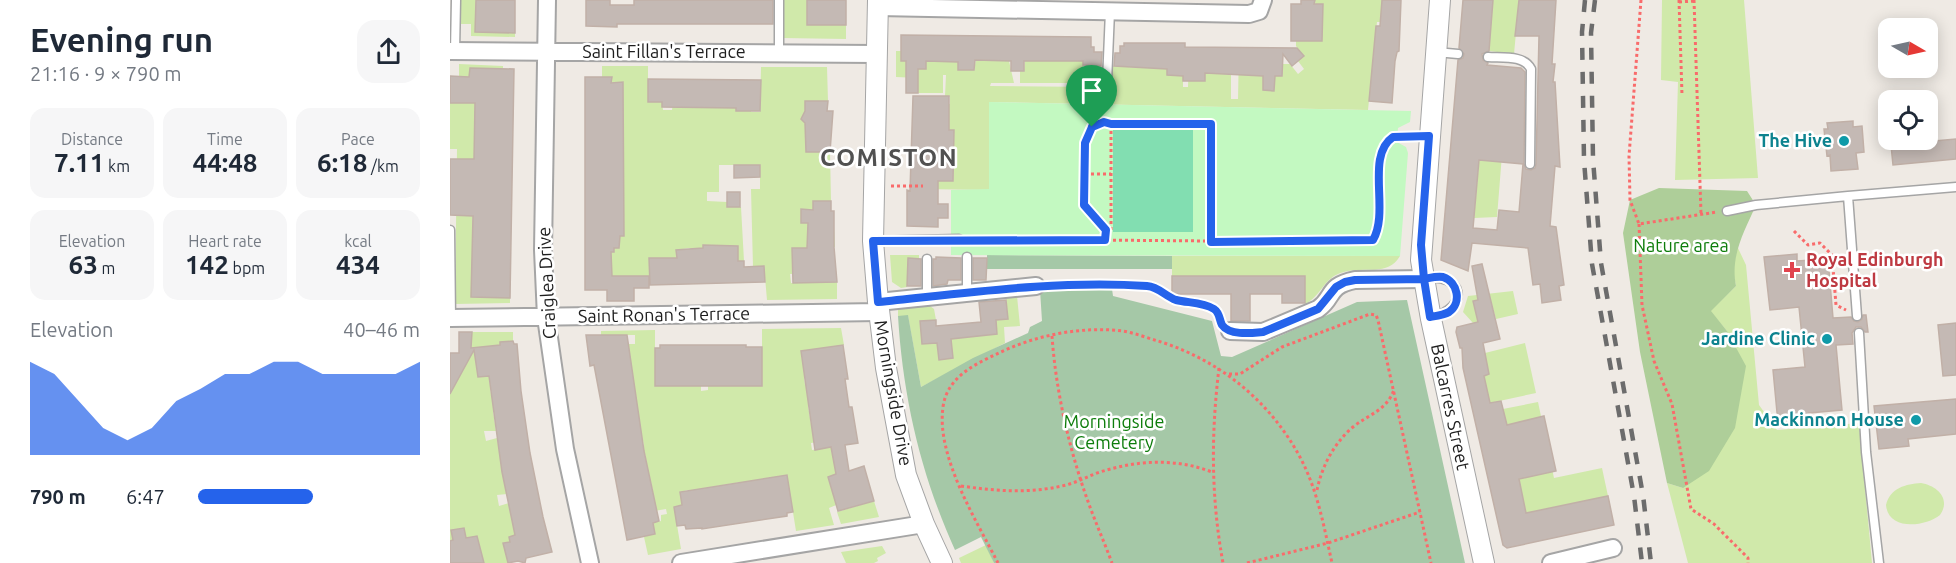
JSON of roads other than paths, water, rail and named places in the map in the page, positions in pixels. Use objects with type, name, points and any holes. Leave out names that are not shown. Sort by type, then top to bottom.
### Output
[{"type":"street","name":"Craiglea Drive","points":[[546,0],[543,250],[546,317],[565,449],[590,563]]},
{"type":"street","points":[[878,4],[1087,5],[1110,10],[1249,14],[1259,11],[1263,0]]},
{"type":"street","name":"Balcarres Street","points":[[1440,0],[1421,245],[1430,317],[1484,563]]},
{"type":"street","name":"Morningside Drive","points":[[878,4],[873,241],[878,307],[906,475],[924,524],[942,563]]},
{"type":"street","name":"Saint Fillan's Terrace","points":[[453,51],[877,54]]},
{"type":"street","points":[[1230,331],[1263,332],[1318,309],[1336,287],[1345,282],[1424,279]]},
{"type":"street","name":"Saint Ronan's Terrace","points":[[450,318],[878,307],[927,297],[1036,286]]},
{"type":"street","points":[[681,563],[924,524]]},
{"type":"street","points":[[1551,563],[1613,548]]},
{"type":"lane","points":[[453,51],[456,0]]},
{"type":"lane","points":[[778,53],[779,0]]},
{"type":"lane","points":[[1107,82],[1110,10]]},
{"type":"lane","points":[[1436,52],[1458,54]]},
{"type":"lane","points":[[1488,57],[1522,59],[1531,69],[1530,165]]},
{"type":"lane","points":[[1727,211],[1756,205],[1956,187]]},
{"type":"lane","points":[[1848,196],[1854,315]]},
{"type":"lane","points":[[450,230],[450,318]]},
{"type":"lane","points":[[873,241],[959,239]]},
{"type":"lane","points":[[967,257],[967,293]]},
{"type":"lane","points":[[927,259],[927,297]]},
{"type":"lane","points":[[1424,279],[1445,278],[1453,285],[1456,292],[1452,309],[1445,314],[1430,317]]},
{"type":"lane","points":[[1858,333],[1866,452],[1879,563]]},
{"type":"railway","points":[[1585,0],[1582,32],[1584,160],[1592,264],[1634,496],[1642,563]]},
{"type":"railway","points":[[1595,0],[1591,33],[1593,159],[1601,263],[1643,495],[1651,563]]},
{"type":"place","name":"The Hive","points":[[1844,141]]},
{"type":"place","name":"Royal Edinburgh Hospital","points":[[1792,270]]},
{"type":"place","name":"Jardine Clinic","points":[[1827,339]]},
{"type":"place","name":"Mackinnon House","points":[[1916,420]]},
{"type":"district","name":"COMISTON","points":[[889,158]]},
{"type":"park label","name":"Nature area","points":[[1681,246]]},
{"type":"park label","name":"Morningside Cemetery","points":[[1114,432]]}]
